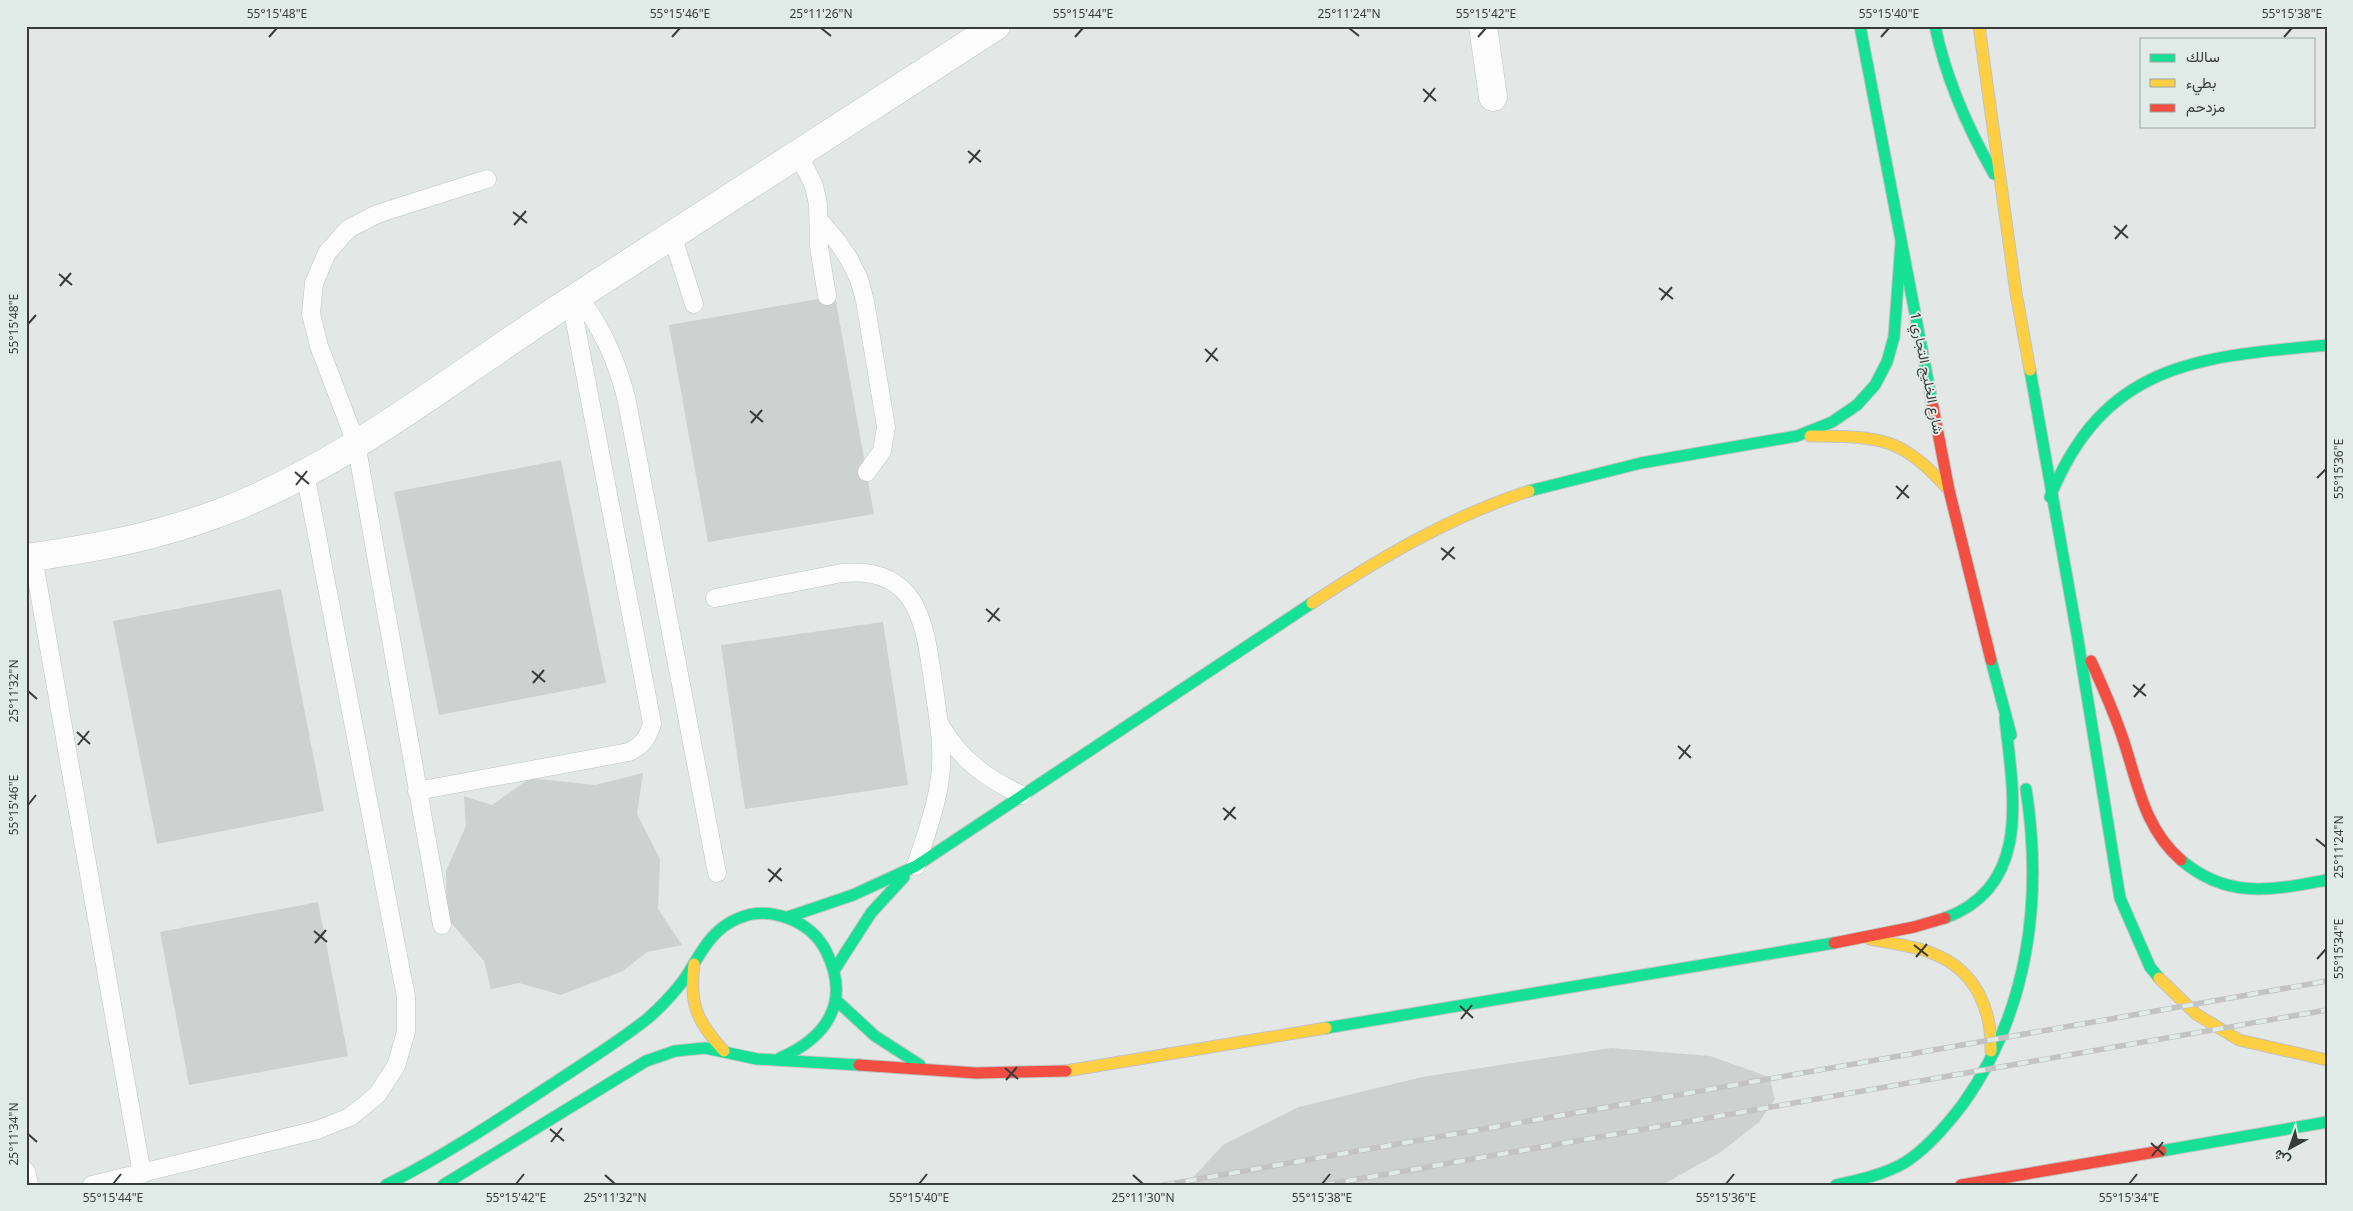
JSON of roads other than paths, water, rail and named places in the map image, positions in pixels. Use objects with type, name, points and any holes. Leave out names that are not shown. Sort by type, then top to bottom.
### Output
[{"type":"main road","name":"شارع الخليج التجاري 1","points":[[1860,26],[1949,490],[2005,718]]},
{"type":"main road","points":[[1935,26],[1950,83],[1963,118],[2000,184]]},
{"type":"main road","points":[[1979,26],[2016,293],[2120,898],[2150,967],[2168,989],[2196,1014],[2239,1040],[2271,1049],[2327,1060]]},
{"type":"main road","points":[[788,917],[853,895],[916,866],[1352,577],[1397,550],[1443,526],[1491,505],[1590,474],[1797,436],[1823,427],[1843,417],[1872,390],[1891,355],[1896,336],[1901,243]]},
{"type":"main road","points":[[2050,497],[2064,463],[2083,432],[2108,406],[2137,384],[2170,368],[2274,350],[2327,345]]},
{"type":"main road","points":[[1797,436],[1870,437],[1893,443],[1914,454],[1949,490]]},
{"type":"main road","points":[[2076,634],[2107,695],[2154,831],[2174,855],[2198,874],[2219,883],[2257,891],[2327,880]]},
{"type":"main road","points":[[443,1185],[646,1061],[664,1053],[684,1049],[704,1048],[759,1060],[778,1059],[984,1073],[1072,1071],[1862,938],[1943,919],[1965,909],[1985,894],[2000,874],[2010,850],[2012,826],[2005,718]]},
{"type":"main road","points":[[1836,1185],[1886,1171],[1912,1158],[1934,1140],[1952,1118],[1990,1060],[2004,1028],[2015,995],[2030,930],[2034,892],[2032,830],[2027,792],[2018,754],[2005,718]]},
{"type":"main road","points":[[835,968],[871,913],[916,866]]},
{"type":"main road","points":[[386,1185],[451,1150],[501,1119],[630,1032],[665,1002],[694,964],[704,943],[720,927],[741,916],[765,913],[788,917],[809,929],[825,947],[835,968],[836,1000],[829,1021],[816,1039],[798,1052],[778,1059]]},
{"type":"main road","points":[[1862,938],[1935,953],[1954,964],[1969,978],[1982,996],[1989,1017],[1992,1038],[1990,1060]]},
{"type":"main road","points":[[694,964],[690,988],[694,1012],[706,1032],[724,1051]]},
{"type":"main road","points":[[836,1000],[856,1022],[878,1041],[928,1069]]},
{"type":"main road","points":[[1961,1185],[2327,1122]]},
{"type":"street","points":[[30,558],[97,548],[182,526],[232,507],[305,473],[356,443],[574,298],[996,26]]},
{"type":"street","points":[[1483,26],[1493,97]]},
{"type":"lane","points":[[798,153],[814,186],[820,221],[819,247],[821,272],[827,296]]},
{"type":"lane","points":[[442,924],[356,443],[318,346],[311,314],[314,282],[327,253],[348,229],[377,214],[487,179]]},
{"type":"lane","points":[[820,221],[849,259],[859,279],[865,301],[886,427],[882,451],[867,472]]},
{"type":"lane","points":[[672,235],[694,304]]},
{"type":"lane","points":[[417,791],[630,752],[641,746],[649,736],[652,723],[574,298]]},
{"type":"lane","points":[[574,298],[595,318],[609,344],[626,397],[718,873]]},
{"type":"lane","points":[[92,1185],[318,1130],[350,1117],[377,1095],[396,1066],[406,1032],[406,997],[305,473]]},
{"type":"lane","points":[[30,558],[142,1174]]},
{"type":"lane","points":[[715,598],[842,573],[862,571],[882,576],[900,587],[914,602],[923,621],[939,722],[940,777],[936,804],[916,866]]},
{"type":"lane","points":[[939,722],[959,753],[972,765],[1002,786],[1022,796]]},
{"type":"lane","points":[[26,1171],[29,1185]]},
{"type":"railway","points":[[1164,1185],[2327,981]]},
{"type":"railway","points":[[1324,1185],[2327,1010]]}]
